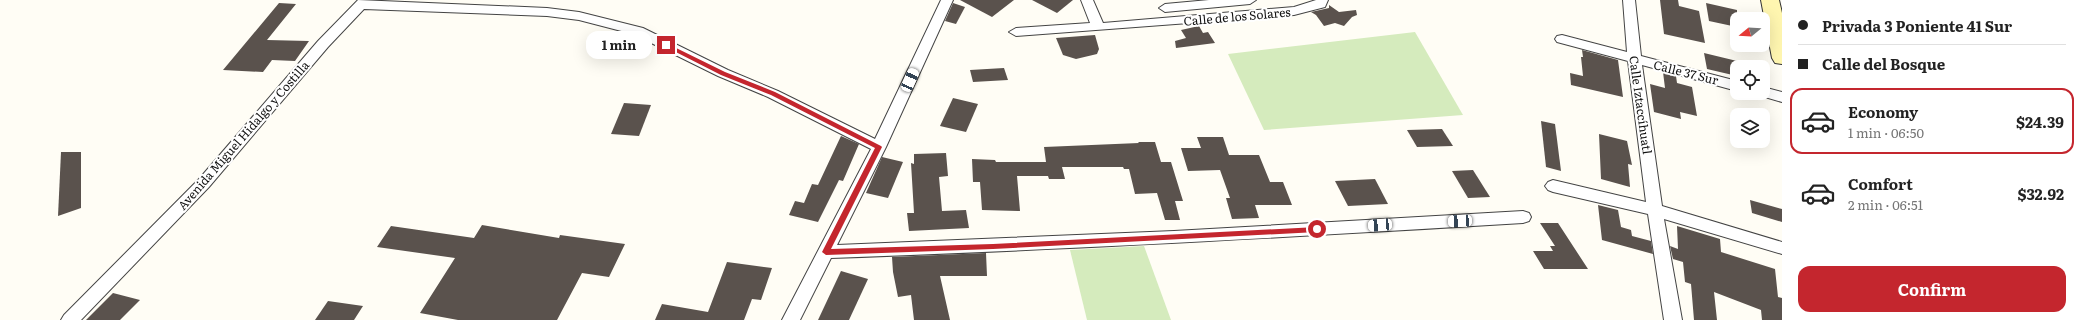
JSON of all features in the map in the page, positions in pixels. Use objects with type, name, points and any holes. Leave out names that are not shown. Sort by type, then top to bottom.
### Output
[{"type":"main road","points":[[1770,0],[1782,58]]},
{"type":"street","points":[[791,320],[879,147],[947,0]]},
{"type":"street","points":[[1087,0],[1098,28]]},
{"type":"street","name":"Calle de los Solares","points":[[1172,21],[1163,4],[1250,0]]},
{"type":"street","name":"Calle de los Solares","points":[[1016,32],[1098,28],[1294,11],[1321,4],[1322,0]]},
{"type":"street","name":"Calle Iztaccíhuatl","points":[[1629,0],[1634,59],[1672,320]]},
{"type":"street","points":[[362,3],[547,12],[579,16],[638,31],[723,73],[773,94],[879,147]]},
{"type":"street","name":"Avenida Miguel Hidalgo y Costilla","points":[[70,320],[204,183],[323,44],[362,3]]},
{"type":"street","name":"Calle 37 Sur","points":[[1562,39],[1730,84]]},
{"type":"street","points":[[1770,94],[1782,97]]},
{"type":"street","points":[[1553,186],[1655,210],[1782,248]]},
{"type":"street","points":[[826,252],[1222,235],[1523,217]]},
{"type":"green space","points":[[1415,32],[1463,115],[1264,130],[1228,54]]},
{"type":"green space","points":[[1144,246],[1171,320],[1087,320],[1070,250]]},
{"type":"building","points":[[960,0],[1014,0],[992,17]]},
{"type":"building","points":[[1032,0],[1073,0],[1057,13]]},
{"type":"building","points":[[1660,0],[1678,0],[1679,6],[1699,11],[1705,43],[1664,34]]},
{"type":"building","points":[[279,3],[296,4],[267,40],[309,41],[295,61],[272,60],[263,72],[223,70]]},
{"type":"building","points":[[953,3],[965,7],[956,24],[945,21]]},
{"type":"building","points":[[1706,3],[1737,10],[1737,12],[1730,12],[1730,26],[1709,21]]},
{"type":"building","points":[[1329,5],[1339,12],[1356,10],[1357,15],[1352,17],[1344,26],[1335,23],[1324,26],[1316,15],[1311,12],[1329,8]]},
{"type":"building","points":[[1199,26],[1203,33],[1208,32],[1215,43],[1176,48],[1175,41],[1186,38],[1181,30]]},
{"type":"building","points":[[1095,35],[1099,49],[1097,54],[1076,59],[1063,55],[1056,38]]},
{"type":"building","points":[[1582,50],[1618,60],[1623,97],[1571,85],[1570,73],[1583,76],[1581,57],[1583,57]]},
{"type":"building","points":[[1704,53],[1733,60],[1730,60],[1730,74],[1707,69]]},
{"type":"building","points":[[1004,68],[1008,80],[973,82],[970,70]]},
{"type":"building","points":[[1663,72],[1676,76],[1677,83],[1692,87],[1697,116],[1680,112],[1681,119],[1654,112],[1650,84],[1665,88]]},
{"type":"building","points":[[953,98],[978,104],[966,132],[940,126]]},
{"type":"building","points":[[624,103],[651,105],[639,136],[611,134]]},
{"type":"building","points":[[1541,121],[1555,124],[1561,171],[1546,167]]},
{"type":"building","points":[[1442,129],[1453,146],[1417,147],[1407,130]]},
{"type":"building","points":[[1599,134],[1627,141],[1632,165],[1628,164],[1630,187],[1601,179]]},
{"type":"building","points":[[841,136],[859,144],[843,181],[839,180],[818,222],[789,215],[795,201],[804,203],[812,184],[818,185]]},
{"type":"building","points":[[1197,137],[1223,137],[1229,155],[1259,155],[1270,182],[1283,182],[1292,205],[1255,205],[1259,218],[1232,219],[1226,198],[1230,198],[1220,170],[1188,171],[1181,148],[1201,148]]},
{"type":"building","points":[[1138,142],[1155,142],[1161,162],[1171,162],[1183,201],[1175,201],[1180,220],[1165,220],[1157,193],[1135,194],[1129,169],[1124,169],[1123,167],[1062,167],[1065,179],[1049,179],[1048,176],[1017,176],[1020,211],[982,210],[980,182],[973,182],[972,159],[995,160],[996,162],[1046,162],[1044,147],[1139,143]]},
{"type":"building","points":[[61,152],[81,152],[81,208],[58,216]]},
{"type":"building","points":[[946,153],[948,176],[939,177],[942,211],[966,210],[969,228],[909,231],[907,213],[914,213],[911,163],[914,164],[914,154]]},
{"type":"building","points":[[882,157],[903,162],[888,198],[866,193]]},
{"type":"building","points":[[1473,170],[1490,197],[1468,198],[1452,171]]},
{"type":"building","points":[[1375,179],[1388,204],[1348,206],[1335,181]]},
{"type":"building","points":[[1750,200],[1782,209],[1782,222],[1752,213]]},
{"type":"building","points":[[1598,205],[1618,210],[1621,227],[1631,230],[1632,236],[1651,241],[1653,254],[1602,240]]},
{"type":"building","points":[[1540,223],[1558,223],[1588,269],[1544,269],[1533,251],[1553,251],[1550,246],[1555,246]]},
{"type":"building","points":[[482,225],[559,238],[560,235],[625,244],[609,277],[582,273],[557,320],[458,320],[420,313],[455,258],[377,247],[391,226],[474,238]]},
{"type":"building","points":[[1677,226],[1720,239],[1721,252],[1775,269],[1778,297],[1782,298],[1782,320],[1762,320],[1761,310],[1714,292],[1717,320],[1694,320],[1691,284],[1685,282],[1683,262],[1673,259],[1670,246],[1678,249]]},
{"type":"building","points":[[986,253],[987,276],[940,276],[950,320],[914,320],[911,295],[898,297],[893,272],[892,257]]},
{"type":"building","points":[[727,262],[772,268],[761,300],[752,299],[744,320],[655,320],[662,304],[708,312]]},
{"type":"building","points":[[841,271],[868,279],[849,320],[818,320]]},
{"type":"building","points":[[113,293],[140,300],[120,320],[86,320]]},
{"type":"building","points":[[328,301],[363,306],[354,320],[315,320]]},
{"type":"route","points":[[666,45],[723,73],[773,94],[879,147],[826,252],[993,246],[1317,229]]}]
